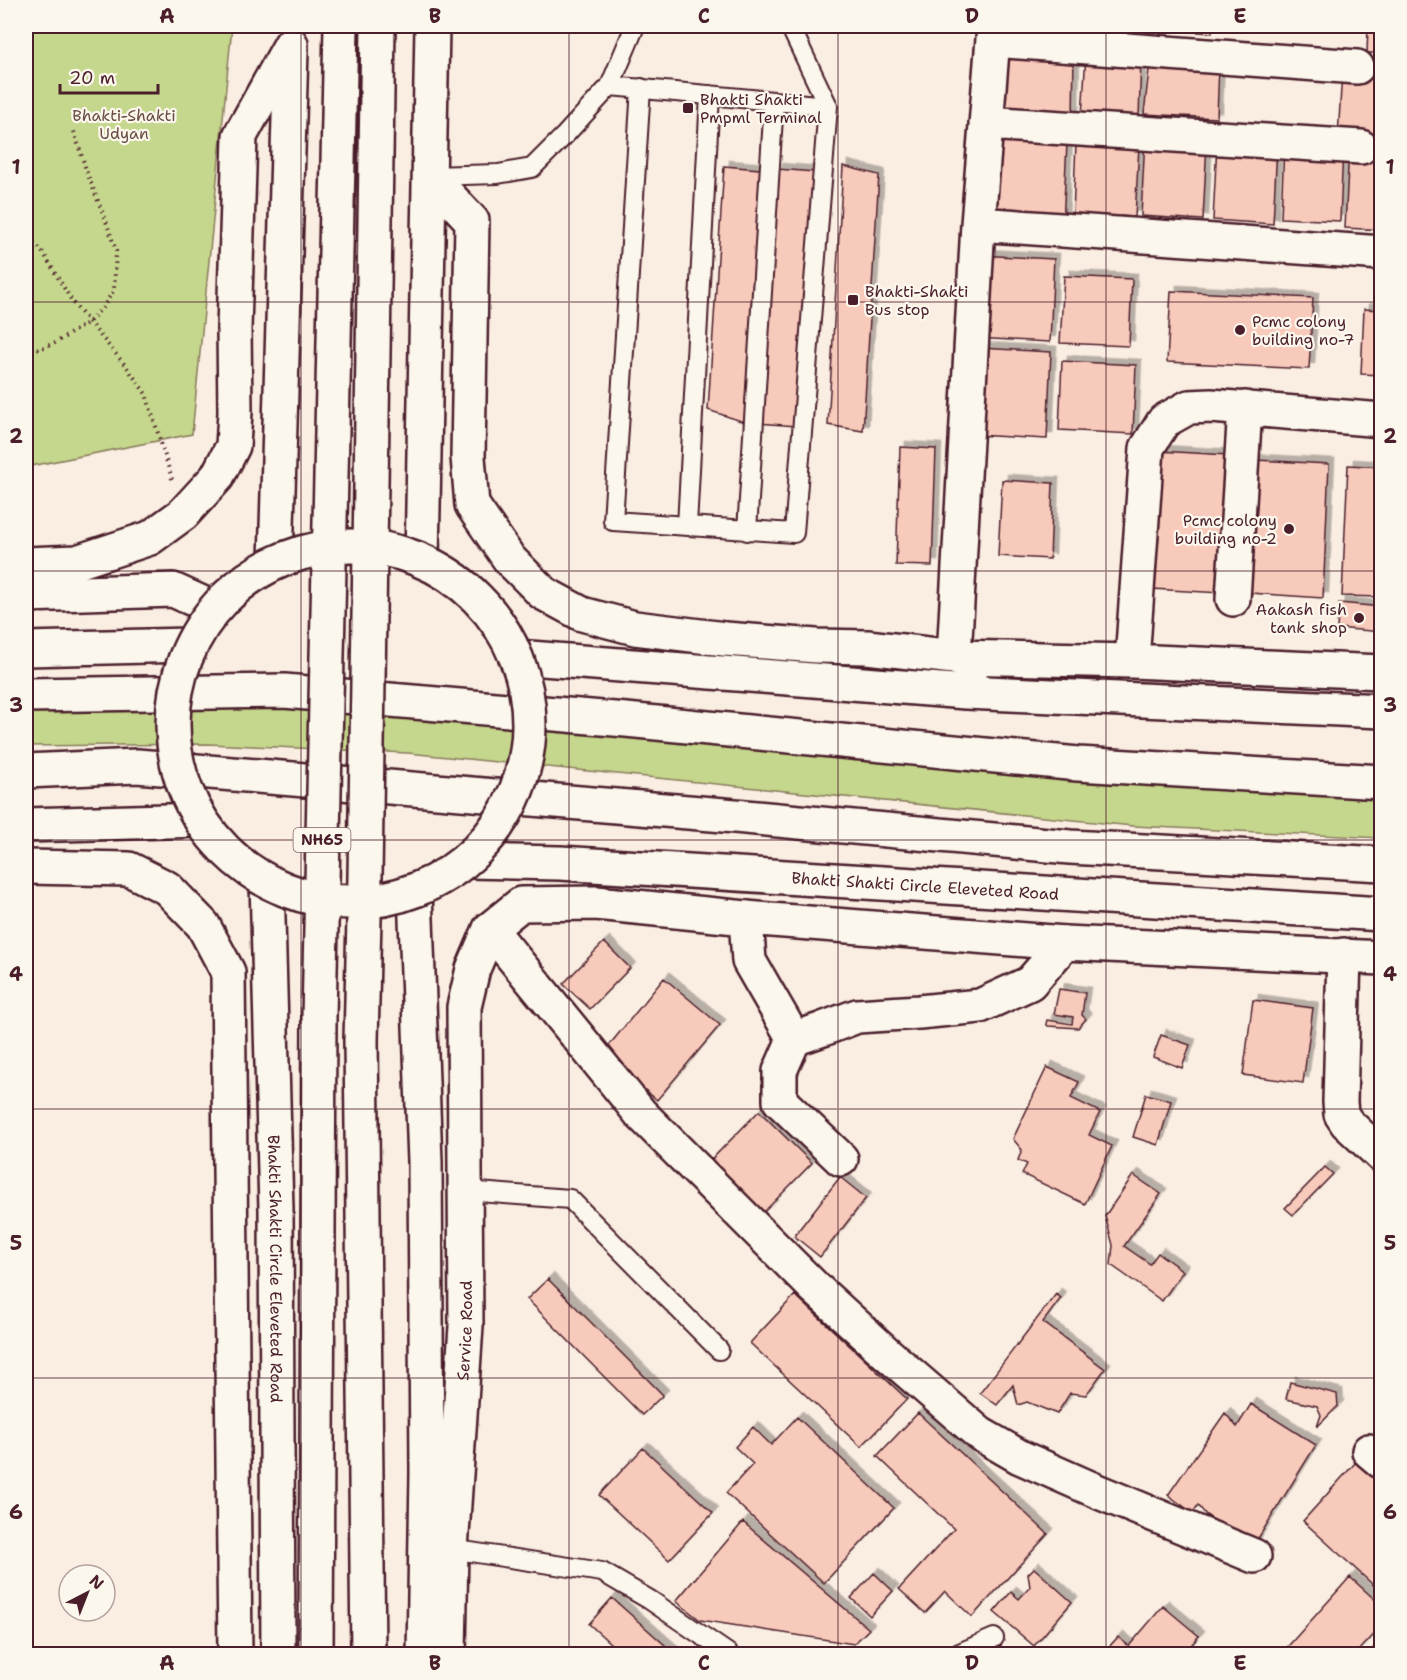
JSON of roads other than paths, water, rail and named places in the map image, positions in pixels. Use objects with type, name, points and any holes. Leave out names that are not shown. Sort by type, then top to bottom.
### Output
[{"type":"main road","name":"NH65","points":[[316,1654],[319,1005],[340,26]]},
{"type":"main road","name":"NH65","points":[[368,1654],[361,1041],[378,26]]},
{"type":"main road","points":[[422,560],[432,26]]},
{"type":"main road","points":[[954,657],[978,224],[994,33],[1356,67]]},
{"type":"main road","points":[[276,561],[291,35]]},
{"type":"main road","points":[[26,564],[77,562],[150,538],[183,514],[217,477],[233,446],[240,136],[291,35]]},
{"type":"main road","points":[[986,123],[1361,147]]},
{"type":"main road","points":[[430,176],[472,221],[468,458],[472,505],[510,560],[543,593],[582,614],[635,628],[736,640],[867,647],[954,657],[1132,661],[1382,672]]},
{"type":"main road","points":[[978,224],[1382,253]]},
{"type":"main road","points":[[1132,661],[1147,448],[1164,421],[1189,407],[1211,406],[1382,420]]},
{"type":"main road","points":[[1233,599],[1245,408]]},
{"type":"main road","points":[[349,545],[386,548],[422,560],[452,577],[478,599],[500,626],[517,657],[530,712],[525,767],[503,819],[468,861],[415,892],[366,903],[335,901],[315,899],[267,882],[230,856],[201,820],[177,765],[173,704],[189,645],[213,608],[242,581],[276,561],[311,549],[349,545]]},
{"type":"main road","points":[[26,595],[173,590],[213,608]]},
{"type":"main road","points":[[26,649],[189,645]]},
{"type":"main road","points":[[517,657],[966,693],[1382,711]]},
{"type":"main road","points":[[954,657],[1048,696]]},
{"type":"main road","points":[[26,695],[284,691],[626,720],[1078,764],[1382,782]]},
{"type":"main road","points":[[26,771],[137,766],[724,815],[1070,847],[1382,864]]},
{"type":"main road","points":[[26,825],[201,820]]},
{"type":"main road","name":"Bhakti Shakti Circle Eleveted Road","points":[[468,861],[572,864],[1382,914]]},
{"type":"main road","points":[[26,867],[129,868],[167,888],[196,918],[203,926],[228,972],[235,1654]]},
{"type":"main road","name":"Bhakti Shakti Circle Eleveted Road","points":[[267,882],[276,1209],[278,1654]]},
{"type":"main road","points":[[415,892],[425,1162],[427,1473],[424,1654]]},
{"type":"main road","points":[[1254,1556],[1020,1457],[980,1434],[884,1352],[814,1287],[641,1114],[490,929],[521,904],[597,903],[746,918],[1065,943],[1382,958]]},
{"type":"main road","points":[[746,918],[749,961],[794,1039]]},
{"type":"main road","name":"Service Road","points":[[449,1654],[451,1549],[466,1326],[464,1007],[473,969],[490,929]]},
{"type":"main road","points":[[841,1159],[780,1101],[780,1071],[794,1039],[857,1016],[980,1006],[1030,983],[1065,943]]},
{"type":"main road","points":[[1344,955],[1341,1114],[1347,1123],[1382,1156]]},
{"type":"lane","points":[[430,176],[498,174],[532,168],[610,86],[635,26]]},
{"type":"lane","points":[[641,88],[613,521],[794,533],[828,106],[790,26]]},
{"type":"lane","points":[[610,86],[828,106]]},
{"type":"lane","points":[[687,526],[710,95]]},
{"type":"lane","points":[[747,531],[774,101]]},
{"type":"lane","points":[[466,1191],[570,1199],[719,1350]]},
{"type":"lane","points":[[451,1549],[602,1572],[650,1600],[729,1654]]},
{"type":"lane","points":[[957,1654],[994,1638]]},
{"type":"place","name":"Bhakti Shakti Pmpml Terminal","points":[[688,108]]},
{"type":"place","name":"Bhakti-Shakti Bus stop","points":[[853,300]]},
{"type":"place","name":"Pcmc colony building no-7","points":[[1240,330]]},
{"type":"place","name":"Pcmc colony building no-2","points":[[1289,529]]},
{"type":"place","name":"Aakash fish tank shop","points":[[1359,618]]},
{"type":"park label","name":"Bhakti-Shakti Udyan","points":[[124,124]]}]
